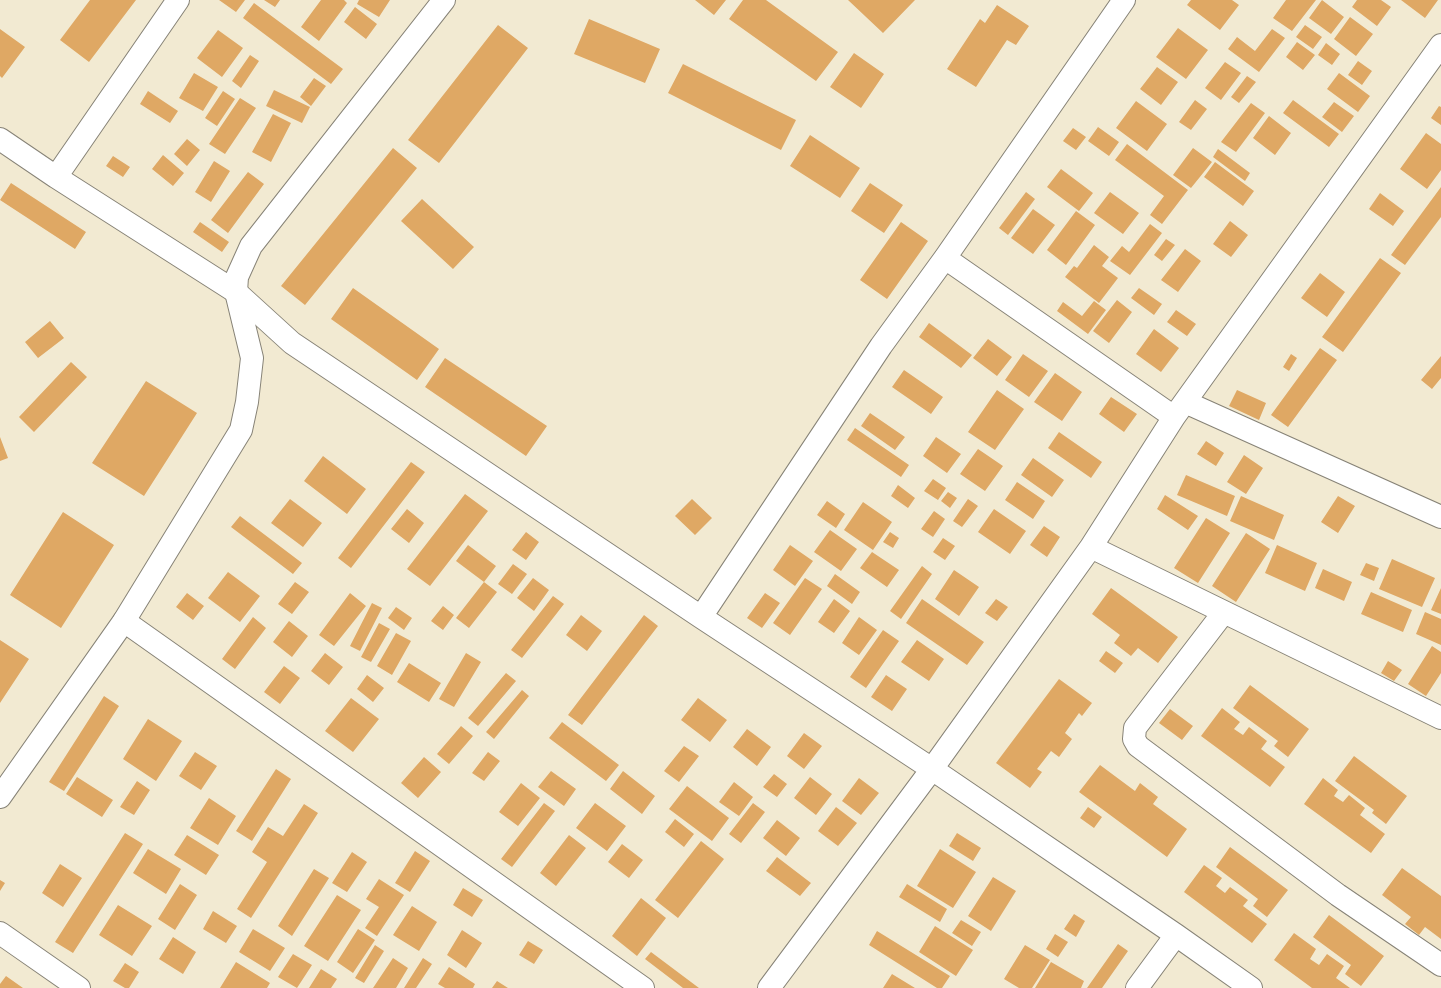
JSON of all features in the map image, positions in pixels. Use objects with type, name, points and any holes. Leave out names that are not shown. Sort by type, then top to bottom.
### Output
[{"type":"street","points":[[56,177],[178,0]]},
{"type":"street","points":[[0,796],[124,621],[241,430],[248,402],[252,358],[236,292],[237,278],[251,246],[444,0]]},
{"type":"street","points":[[701,617],[881,346],[945,258],[1124,0]]},
{"type":"street","points":[[769,988],[932,769],[1091,548],[1179,410],[1441,45]]},
{"type":"street","points":[[0,139],[56,177],[236,292],[292,343],[701,617],[932,769],[1176,935],[1251,988]]},
{"type":"street","points":[[945,258],[1179,410],[1441,517]]},
{"type":"street","points":[[1091,548],[1441,718]]},
{"type":"street","points":[[1224,612],[1135,728],[1134,739],[1138,746],[1338,895],[1441,965]]},
{"type":"street","points":[[124,621],[643,988]]},
{"type":"street","points":[[0,932],[79,988]]},
{"type":"street","points":[[1137,988],[1176,935]]},
{"type":"building","points":[[90,0],[136,0],[89,62],[60,40]]},
{"type":"building","points":[[219,0],[245,0],[236,12]]},
{"type":"building","points":[[264,0],[280,0],[275,7]]},
{"type":"building","points":[[321,0],[344,0],[347,3],[319,41],[301,27]]},
{"type":"building","points":[[359,0],[390,0],[379,17],[357,4]]},
{"type":"building","points":[[695,0],[726,0],[714,15]]},
{"type":"building","points":[[743,0],[766,0],[838,52],[816,81],[729,19]]},
{"type":"building","points":[[848,0],[915,0],[883,33]]},
{"type":"building","points":[[1191,0],[1232,0],[1239,5],[1220,30],[1187,5]]},
{"type":"building","points":[[1286,0],[1316,0],[1292,31],[1273,18]]},
{"type":"building","points":[[1322,0],[1344,17],[1331,34],[1309,18]]},
{"type":"building","points":[[1357,0],[1381,0],[1391,7],[1377,26],[1352,7]]},
{"type":"building","points":[[1401,0],[1438,0],[1425,18]]},
{"type":"building","points":[[254,3],[343,69],[331,84],[243,18]]},
{"type":"building","points":[[997,5],[1029,26],[1016,45],[1007,40],[976,87],[947,69],[980,19],[985,23]]},
{"type":"building","points":[[355,7],[377,24],[366,39],[344,22]]},
{"type":"building","points":[[1350,17],[1373,34],[1356,56],[1334,39]]},
{"type":"building","points":[[589,19],[660,49],[645,83],[574,54]]},
{"type":"building","points":[[498,25],[528,48],[439,163],[408,140]]},
{"type":"building","points":[[1305,25],[1322,37],[1313,49],[1296,37]]},
{"type":"building","points":[[1178,28],[1208,50],[1186,79],[1156,57]]},
{"type":"building","points":[[0,29],[25,47],[2,78],[0,76]]},
{"type":"building","points":[[1272,29],[1285,38],[1259,72],[1228,49],[1237,37],[1255,51]]},
{"type":"building","points":[[218,30],[243,48],[222,77],[197,58]]},
{"type":"building","points":[[1297,42],[1315,55],[1303,70],[1286,57]]},
{"type":"building","points":[[1326,43],[1340,54],[1332,65],[1318,55]]},
{"type":"building","points":[[854,53],[884,74],[861,108],[830,87]]},
{"type":"building","points":[[250,55],[259,61],[241,88],[232,81]]},
{"type":"building","points":[[1358,61],[1372,71],[1362,85],[1348,75]]},
{"type":"building","points":[[1225,62],[1241,73],[1221,100],[1205,88]]},
{"type":"building","points":[[683,64],[796,120],[781,150],[668,93]]},
{"type":"building","points":[[1157,67],[1178,82],[1161,105],[1140,89]]},
{"type":"building","points":[[194,73],[218,87],[203,111],[179,98]]},
{"type":"building","points":[[1339,73],[1370,96],[1358,112],[1327,89]]},
{"type":"building","points":[[1247,76],[1256,82],[1239,103],[1231,97]]},
{"type":"building","points":[[314,78],[326,86],[311,106],[300,97]]},
{"type":"building","points":[[274,90],[310,107],[302,123],[266,106]]},
{"type":"building","points":[[148,91],[178,111],[170,123],[140,104]]},
{"type":"building","points":[[223,91],[235,99],[217,126],[205,118]]},
{"type":"building","points":[[240,98],[256,108],[225,154],[209,144]]},
{"type":"building","points":[[1195,100],[1207,109],[1191,130],[1179,122]]},
{"type":"building","points":[[1293,100],[1339,134],[1329,147],[1283,113]]},
{"type":"building","points":[[1136,101],[1167,124],[1147,151],[1116,128]]},
{"type":"building","points":[[1334,102],[1354,116],[1342,132],[1322,117]]},
{"type":"building","points":[[1251,103],[1265,113],[1236,152],[1221,142]]},
{"type":"building","points":[[1439,106],[1441,107],[1441,125],[1431,118]]},
{"type":"building","points":[[273,114],[291,123],[271,162],[252,152]]},
{"type":"building","points":[[1269,116],[1291,133],[1275,155],[1253,138]]},
{"type":"building","points":[[1098,127],[1119,142],[1109,156],[1088,141]]},
{"type":"building","points":[[1073,128],[1086,137],[1076,150],[1063,141]]},
{"type":"building","points":[[1426,133],[1441,144],[1441,170],[1427,189],[1400,169]]},
{"type":"building","points":[[810,135],[860,168],[840,198],[790,166]]},
{"type":"building","points":[[187,139],[200,150],[187,166],[174,154]]},
{"type":"building","points":[[1127,144],[1188,190],[1162,224],[1150,215],[1164,196],[1115,160]]},
{"type":"building","points":[[393,148],[417,168],[305,305],[281,286]]},
{"type":"building","points":[[1193,148],[1212,162],[1191,188],[1173,175]]},
{"type":"building","points":[[1218,149],[1250,173],[1245,181],[1213,157]]},
{"type":"building","points":[[163,155],[184,173],[173,186],[152,169]]},
{"type":"building","points":[[113,156],[130,167],[123,177],[106,166]]},
{"type":"building","points":[[214,161],[230,171],[211,202],[195,192]]},
{"type":"building","points":[[1215,162],[1254,191],[1243,206],[1204,177]]},
{"type":"building","points":[[1061,169],[1093,193],[1079,211],[1047,187]]},
{"type":"building","points":[[248,172],[264,184],[228,233],[211,220]]},
{"type":"building","points":[[11,183],[86,232],[75,249],[0,200]]},
{"type":"building","points":[[870,183],[903,205],[884,233],[851,211]]},
{"type":"building","points":[[1441,187],[1441,217],[1405,265],[1391,255]]},
{"type":"building","points":[[1026,192],[1035,199],[1008,235],[999,228]]},
{"type":"building","points":[[1110,192],[1139,213],[1123,234],[1094,213]]},
{"type":"building","points":[[1380,193],[1404,211],[1393,226],[1369,209]]},
{"type":"building","points":[[422,199],[474,247],[453,269],[401,221]]},
{"type":"building","points":[[1033,209],[1055,225],[1033,254],[1011,238]]},
{"type":"building","points":[[1076,211],[1095,225],[1066,265],[1047,250]]},
{"type":"building","points":[[1230,221],[1248,235],[1231,257],[1213,244]]},
{"type":"building","points":[[200,222],[229,242],[222,252],[193,232]]},
{"type":"building","points":[[901,222],[928,241],[887,299],[860,280]]},
{"type":"building","points":[[1150,224],[1162,233],[1130,275],[1110,261],[1122,246],[1129,252]]},
{"type":"building","points":[[1166,239],[1175,245],[1162,261],[1154,255]]},
{"type":"building","points":[[1094,245],[1109,257],[1102,266],[1118,278],[1099,303],[1065,277],[1074,266],[1077,268]]},
{"type":"building","points":[[1185,249],[1201,261],[1178,292],[1161,280]]},
{"type":"building","points":[[1380,258],[1401,273],[1343,352],[1322,337]]},
{"type":"building","points":[[1320,273],[1345,292],[1327,317],[1301,298]]},
{"type":"building","points":[[353,288],[439,349],[417,380],[331,319]]},
{"type":"building","points":[[1139,288],[1162,304],[1154,315],[1131,298]]},
{"type":"building","points":[[1117,300],[1132,312],[1109,343],[1093,331]]},
{"type":"building","points":[[1094,301],[1106,310],[1088,334],[1057,311],[1063,302],[1082,316]]},
{"type":"building","points":[[1176,310],[1196,324],[1187,336],[1167,322]]},
{"type":"building","points":[[50,321],[64,338],[38,358],[25,342]]},
{"type":"building","points":[[929,323],[972,355],[961,368],[919,337]]},
{"type":"building","points":[[1154,329],[1179,348],[1161,372],[1136,354]]},
{"type":"building","points":[[988,339],[1012,357],[997,376],[973,358]]},
{"type":"building","points":[[1320,348],[1337,360],[1288,427],[1271,415]]},
{"type":"building","points":[[1023,354],[1048,371],[1029,397],[1005,380]]},
{"type":"building","points":[[1291,354],[1297,358],[1289,371],[1283,367]]},
{"type":"building","points":[[1441,356],[1441,378],[1432,389],[1421,380]]},
{"type":"building","points":[[445,358],[547,426],[526,456],[425,387]]},
{"type":"building","points":[[71,362],[87,377],[34,432],[19,417]]},
{"type":"building","points":[[904,370],[943,397],[931,414],[892,387]]},
{"type":"building","points":[[1055,373],[1082,392],[1062,421],[1034,402]]},
{"type":"building","points":[[146,381],[197,413],[144,496],[92,463]]},
{"type":"building","points":[[997,390],[1024,409],[995,450],[968,432]]},
{"type":"building","points":[[1237,390],[1266,403],[1259,420],[1229,406]]},
{"type":"building","points":[[1111,397],[1137,414],[1124,432],[1099,414]]},
{"type":"building","points":[[870,413],[905,437],[895,450],[861,426]]},
{"type":"building","points":[[855,428],[909,465],[901,477],[847,440]]},
{"type":"building","points":[[1059,432],[1102,462],[1091,478],[1048,448]]},
{"type":"building","points":[[0,437],[8,458],[0,461]]},
{"type":"building","points":[[936,437],[961,454],[947,473],[923,456]]},
{"type":"building","points":[[1206,441],[1224,453],[1216,466],[1197,454]]},
{"type":"building","points":[[978,449],[1003,466],[985,491],[960,474]]},
{"type":"building","points":[[1244,455],[1263,468],[1246,494],[1227,482]]},
{"type":"building","points":[[323,456],[366,489],[347,514],[304,481]]},
{"type":"building","points":[[1033,458],[1064,480],[1052,497],[1021,475]]},
{"type":"building","points":[[411,462],[425,472],[351,568],[338,558]]},
{"type":"building","points":[[1186,475],[1235,496],[1227,516],[1177,495]]},
{"type":"building","points":[[933,479],[946,488],[938,500],[924,491]]},
{"type":"building","points":[[1017,482],[1045,501],[1033,519],[1005,500]]},
{"type":"building","points":[[898,485],[915,498],[908,508],[891,496]]},
{"type":"building","points":[[948,492],[957,498],[950,508],[941,501]]},
{"type":"building","points":[[465,494],[488,511],[430,586],[407,569]]},
{"type":"building","points":[[1165,495],[1198,516],[1188,530],[1157,509]]},
{"type":"building","points":[[1241,496],[1284,515],[1274,540],[1230,521]]},
{"type":"building","points":[[1338,496],[1355,506],[1338,533],[1321,522]]},
{"type":"building","points":[[290,499],[322,523],[303,547],[271,523]]},
{"type":"building","points":[[692,499],[712,518],[695,535],[675,516]]},
{"type":"building","points":[[968,499],[978,506],[962,527],[953,521]]},
{"type":"building","points":[[827,501],[845,514],[836,528],[817,515]]},
{"type":"building","points":[[863,502],[892,522],[873,550],[844,530]]},
{"type":"building","points":[[407,509],[424,523],[409,543],[391,529]]},
{"type":"building","points":[[994,509],[1026,531],[1010,554],[978,532]]},
{"type":"building","points":[[934,511],[945,519],[933,537],[921,529]]},
{"type":"building","points":[[63,512],[114,545],[61,628],[10,595]]},
{"type":"building","points":[[240,516],[302,563],[293,574],[231,527]]},
{"type":"building","points":[[1206,518],[1230,533],[1198,583],[1174,568]]},
{"type":"building","points":[[1044,526],[1060,537],[1047,557],[1030,545]]},
{"type":"building","points":[[830,530],[857,549],[841,571],[814,552]]},
{"type":"building","points":[[526,532],[539,542],[526,560],[512,550]]},
{"type":"building","points":[[890,532],[899,538],[893,548],[883,542]]},
{"type":"building","points":[[1246,533],[1270,549],[1236,602],[1212,586]]},
{"type":"building","points":[[943,538],[955,546],[945,560],[933,552]]},
{"type":"building","points":[[468,545],[496,566],[484,582],[456,561]]},
{"type":"building","points":[[790,545],[813,561],[795,586],[773,570]]},
{"type":"building","points":[[1277,545],[1317,563],[1305,591],[1265,573]]},
{"type":"building","points":[[872,552],[899,570],[887,587],[860,568]]},
{"type":"building","points":[[1392,559],[1435,578],[1422,607],[1379,589]]},
{"type":"building","points":[[1366,563],[1379,568],[1374,581],[1360,575]]},
{"type":"building","points":[[513,564],[527,574],[512,594],[498,584]]},
{"type":"building","points":[[922,566],[932,574],[901,619],[890,611]]},
{"type":"building","points":[[1323,569],[1352,582],[1344,601],[1315,588]]},
{"type":"building","points":[[954,570],[979,587],[959,616],[935,599]]},
{"type":"building","points":[[228,572],[260,596],[240,622],[208,598]]},
{"type":"building","points":[[835,574],[860,592],[852,604],[827,586]]},
{"type":"building","points":[[533,578],[549,590],[534,611],[517,598]]},
{"type":"building","points":[[805,578],[822,589],[790,635],[773,623]]},
{"type":"building","points":[[295,582],[309,592],[292,614],[278,604]]},
{"type":"building","points":[[484,582],[497,592],[469,628],[456,618]]},
{"type":"building","points":[[1111,588],[1178,637],[1158,663],[1138,648],[1131,656],[1114,643],[1120,635],[1092,614]]},
{"type":"building","points":[[1441,588],[1441,614],[1431,610]]},
{"type":"building","points":[[1371,592],[1412,610],[1403,632],[1361,614]]},
{"type":"building","points":[[187,593],[204,606],[193,620],[176,607]]},
{"type":"building","points":[[350,593],[366,606],[334,646],[319,635]]},
{"type":"building","points":[[765,593],[780,603],[762,628],[747,618]]},
{"type":"building","points":[[553,596],[564,604],[522,658],[511,650]]},
{"type":"building","points":[[834,599],[850,611],[834,633],[818,622]]},
{"type":"building","points":[[922,599],[984,642],[967,665],[906,623]]},
{"type":"building","points":[[996,599],[1008,607],[997,621],[985,613]]},
{"type":"building","points":[[372,603],[382,608],[360,651],[350,646]]},
{"type":"building","points":[[443,606],[454,615],[443,630],[431,621]]},
{"type":"building","points":[[396,607],[412,618],[404,630],[388,618]]},
{"type":"building","points":[[1425,612],[1441,619],[1441,645],[1416,634]]},
{"type":"building","points":[[581,615],[602,631],[587,651],[566,635]]},
{"type":"building","points":[[644,615],[658,626],[582,725],[568,715]]},
{"type":"building","points":[[253,617],[266,628],[235,669],[222,659]]},
{"type":"building","points":[[859,617],[877,630],[859,655],[842,643]]},
{"type":"building","points":[[289,621],[308,636],[292,657],[273,642]]},
{"type":"building","points":[[379,623],[390,629],[371,662],[361,657]]},
{"type":"building","points":[[883,630],[899,641],[866,688],[850,677]]},
{"type":"building","points":[[396,633],[411,641],[392,675],[377,666]]},
{"type":"building","points":[[0,640],[29,659],[0,703]]},
{"type":"building","points":[[917,640],[944,659],[929,681],[901,662]]},
{"type":"building","points":[[1432,646],[1441,652],[1441,673],[1426,696],[1408,684]]},
{"type":"building","points":[[1106,651],[1123,663],[1115,673],[1099,661]]},
{"type":"building","points":[[325,653],[343,667],[329,685],[311,671]]},
{"type":"building","points":[[466,653],[481,662],[454,707],[439,699]]},
{"type":"building","points":[[1388,661],[1402,670],[1394,681],[1381,673]]},
{"type":"building","points":[[409,663],[441,683],[429,702],[397,682]]},
{"type":"building","points":[[284,666],[300,678],[280,704],[264,692]]},
{"type":"building","points":[[506,673],[516,681],[478,726],[468,718]]},
{"type":"building","points":[[367,675],[384,688],[373,702],[357,689]]},
{"type":"building","points":[[886,675],[907,689],[892,711],[871,697]]},
{"type":"building","points":[[1059,679],[1092,703],[1082,716],[1079,713],[1065,733],[1072,739],[1059,757],[1051,751],[1037,769],[1042,772],[1030,788],[996,763]]},
{"type":"building","points":[[1250,685],[1309,729],[1288,757],[1274,746],[1278,741],[1233,708]]},
{"type":"building","points":[[522,690],[529,696],[494,739],[486,732]]},
{"type":"building","points":[[104,696],[119,706],[64,791],[49,782]]},
{"type":"building","points":[[351,698],[379,719],[353,752],[325,731]]},
{"type":"building","points":[[698,698],[727,720],[710,742],[681,720]]},
{"type":"building","points":[[1222,708],[1240,722],[1234,729],[1243,735],[1249,727],[1267,741],[1261,749],[1285,767],[1270,787],[1201,736]]},
{"type":"building","points":[[1170,709],[1193,726],[1182,740],[1159,723]]},
{"type":"building","points":[[148,719],[182,741],[156,781],[123,759]]},
{"type":"building","points":[[562,722],[619,765],[606,781],[549,738]]},
{"type":"building","points":[[461,726],[473,736],[449,764],[437,754]]},
{"type":"building","points":[[747,729],[771,747],[757,766],[733,747]]},
{"type":"building","points":[[804,733],[822,746],[804,769],[787,756]]},
{"type":"building","points":[[684,746],[699,756],[679,782],[664,771]]},
{"type":"building","points":[[195,752],[217,766],[201,790],[179,776]]},
{"type":"building","points":[[488,752],[500,761],[484,781],[472,773]]},
{"type":"building","points":[[1354,756],[1407,796],[1386,824],[1372,813],[1374,810],[1335,781]]},
{"type":"building","points":[[424,757],[441,772],[418,798],[401,783]]},
{"type":"building","points":[[1100,765],[1135,791],[1140,783],[1158,797],[1153,804],[1187,829],[1167,857],[1079,792]]},
{"type":"building","points":[[276,769],[291,779],[252,841],[236,831]]},
{"type":"building","points":[[551,771],[576,789],[564,806],[538,787]]},
{"type":"building","points":[[623,771],[655,796],[642,814],[610,789]]},
{"type":"building","points":[[774,774],[787,784],[777,797],[763,787]]},
{"type":"building","points":[[77,777],[113,800],[102,817],[66,794]]},
{"type":"building","points":[[810,777],[832,794],[816,815],[794,798]]},
{"type":"building","points":[[859,778],[879,793],[861,815],[842,801]]},
{"type":"building","points":[[1323,778],[1338,790],[1334,796],[1343,802],[1349,795],[1365,808],[1360,815],[1385,834],[1371,853],[1304,804]]},
{"type":"building","points":[[137,781],[150,790],[134,815],[120,807]]},
{"type":"building","points":[[734,782],[753,797],[739,816],[719,802]]},
{"type":"building","points":[[521,783],[540,798],[518,826],[499,812]]},
{"type":"building","points":[[687,786],[729,818],[712,841],[669,809]]},
{"type":"building","points":[[209,798],[236,816],[218,845],[190,828]]},
{"type":"building","points":[[544,803],[555,811],[512,867],[501,859]]},
{"type":"building","points":[[595,803],[626,826],[607,851],[576,828]]},
{"type":"building","points":[[753,803],[765,812],[741,843],[729,834]]},
{"type":"building","points":[[304,804],[318,813],[251,918],[237,909],[267,862],[252,852],[268,827],[283,836]]},
{"type":"building","points":[[836,807],[857,823],[838,846],[818,831]]},
{"type":"building","points":[[1088,807],[1102,817],[1094,828],[1080,818]]},
{"type":"building","points":[[675,819],[694,834],[684,847],[665,832]]},
{"type":"building","points":[[777,820],[800,838],[786,856],[763,838]]},
{"type":"building","points":[[125,833],[143,844],[73,953],[55,942]]},
{"type":"building","points":[[957,833],[981,848],[973,861],[949,846]]},
{"type":"building","points":[[187,835],[219,855],[206,875],[174,855]]},
{"type":"building","points":[[569,835],[586,848],[556,886],[540,873]]},
{"type":"building","points":[[701,841],[724,859],[678,918],[655,900]]},
{"type":"building","points":[[622,844],[643,860],[629,878],[608,862]]},
{"type":"building","points":[[1230,847],[1288,890],[1267,917],[1253,906],[1258,899],[1216,867]]},
{"type":"building","points":[[148,849],[181,869],[166,894],[133,873]]},
{"type":"building","points":[[940,849],[976,872],[953,908],[917,886]]},
{"type":"building","points":[[415,851],[430,861],[410,892],[395,883]]},
{"type":"building","points":[[352,852],[367,862],[347,892],[332,883]]},
{"type":"building","points":[[777,857],[811,883],[800,896],[766,871]]},
{"type":"building","points":[[60,864],[82,878],[63,907],[42,893]]},
{"type":"building","points":[[1204,865],[1222,878],[1216,886],[1225,893],[1230,887],[1248,900],[1243,906],[1267,924],[1252,943],[1184,892]]},
{"type":"building","points":[[1402,868],[1441,896],[1441,939],[1425,927],[1419,935],[1405,924],[1411,917],[1382,895]]},
{"type":"building","points":[[314,869],[329,878],[292,936],[278,926]]},
{"type":"building","points":[[993,877],[1016,891],[991,931],[968,916]]},
{"type":"building","points":[[379,879],[404,895],[377,936],[365,928],[379,907],[366,899]]},
{"type":"building","points":[[0,880],[5,883],[0,891]]},
{"type":"building","points":[[180,884],[197,895],[175,930],[158,919]]},
{"type":"building","points":[[907,884],[947,909],[940,922],[899,897]]},
{"type":"building","points":[[463,888],[483,900],[472,917],[453,905]]},
{"type":"building","points":[[337,895],[361,910],[328,961],[304,946]]},
{"type":"building","points":[[641,898],[666,918],[637,956],[612,936]]},
{"type":"building","points":[[118,905],[152,926],[132,956],[99,935]]},
{"type":"building","points":[[412,906],[437,922],[419,951],[393,935]]},
{"type":"building","points":[[213,911],[237,926],[226,943],[203,929]]},
{"type":"building","points":[[1074,914],[1085,921],[1076,937],[1064,929]]},
{"type":"building","points":[[1329,915],[1384,956],[1361,986],[1345,974],[1351,965],[1313,937]]},
{"type":"building","points":[[961,920],[981,932],[972,946],[952,933]]},
{"type":"building","points":[[935,926],[973,950],[956,976],[919,952]]},
{"type":"building","points":[[253,929],[285,948],[270,971],[239,952]]},
{"type":"building","points":[[358,929],[375,940],[353,973],[337,962]]},
{"type":"building","points":[[462,930],[482,943],[466,968],[447,955]]},
{"type":"building","points":[[877,931],[950,976],[942,988],[937,988],[869,945]]},
{"type":"building","points":[[1294,933],[1316,949],[1310,959],[1319,965],[1327,954],[1344,966],[1336,978],[1350,988],[1312,988],[1274,960]]},
{"type":"building","points":[[1055,934],[1068,942],[1058,957],[1046,949]]},
{"type":"building","points":[[173,937],[196,952],[183,974],[159,959]]},
{"type":"building","points":[[528,941],[543,950],[534,964],[519,955]]},
{"type":"building","points":[[1118,944],[1128,951],[1102,988],[1087,988]]},
{"type":"building","points":[[375,945],[384,951],[364,983],[355,978]]},
{"type":"building","points":[[1025,945],[1050,960],[1032,988],[1019,988],[1004,979]]},
{"type":"building","points":[[651,952],[699,988],[683,988],[645,959]]},
{"type":"building","points":[[293,954],[312,965],[297,988],[278,977]]},
{"type":"building","points":[[393,958],[408,968],[396,988],[373,988]]},
{"type":"building","points":[[423,958],[432,964],[416,988],[404,988]]},
{"type":"building","points":[[236,962],[270,983],[267,988],[220,988]]},
{"type":"building","points":[[1051,962],[1084,981],[1081,988],[1035,988]]},
{"type":"building","points":[[125,963],[139,972],[129,988],[125,988],[113,981]]},
{"type":"building","points":[[449,967],[475,984],[473,988],[445,988],[438,984]]},
{"type":"building","points":[[321,969],[337,979],[331,988],[309,988]]},
{"type":"building","points":[[892,974],[915,988],[883,988]]},
{"type":"building","points":[[6,976],[23,988],[0,988],[0,984]]},
{"type":"building","points":[[497,981],[508,988],[492,988]]}]
